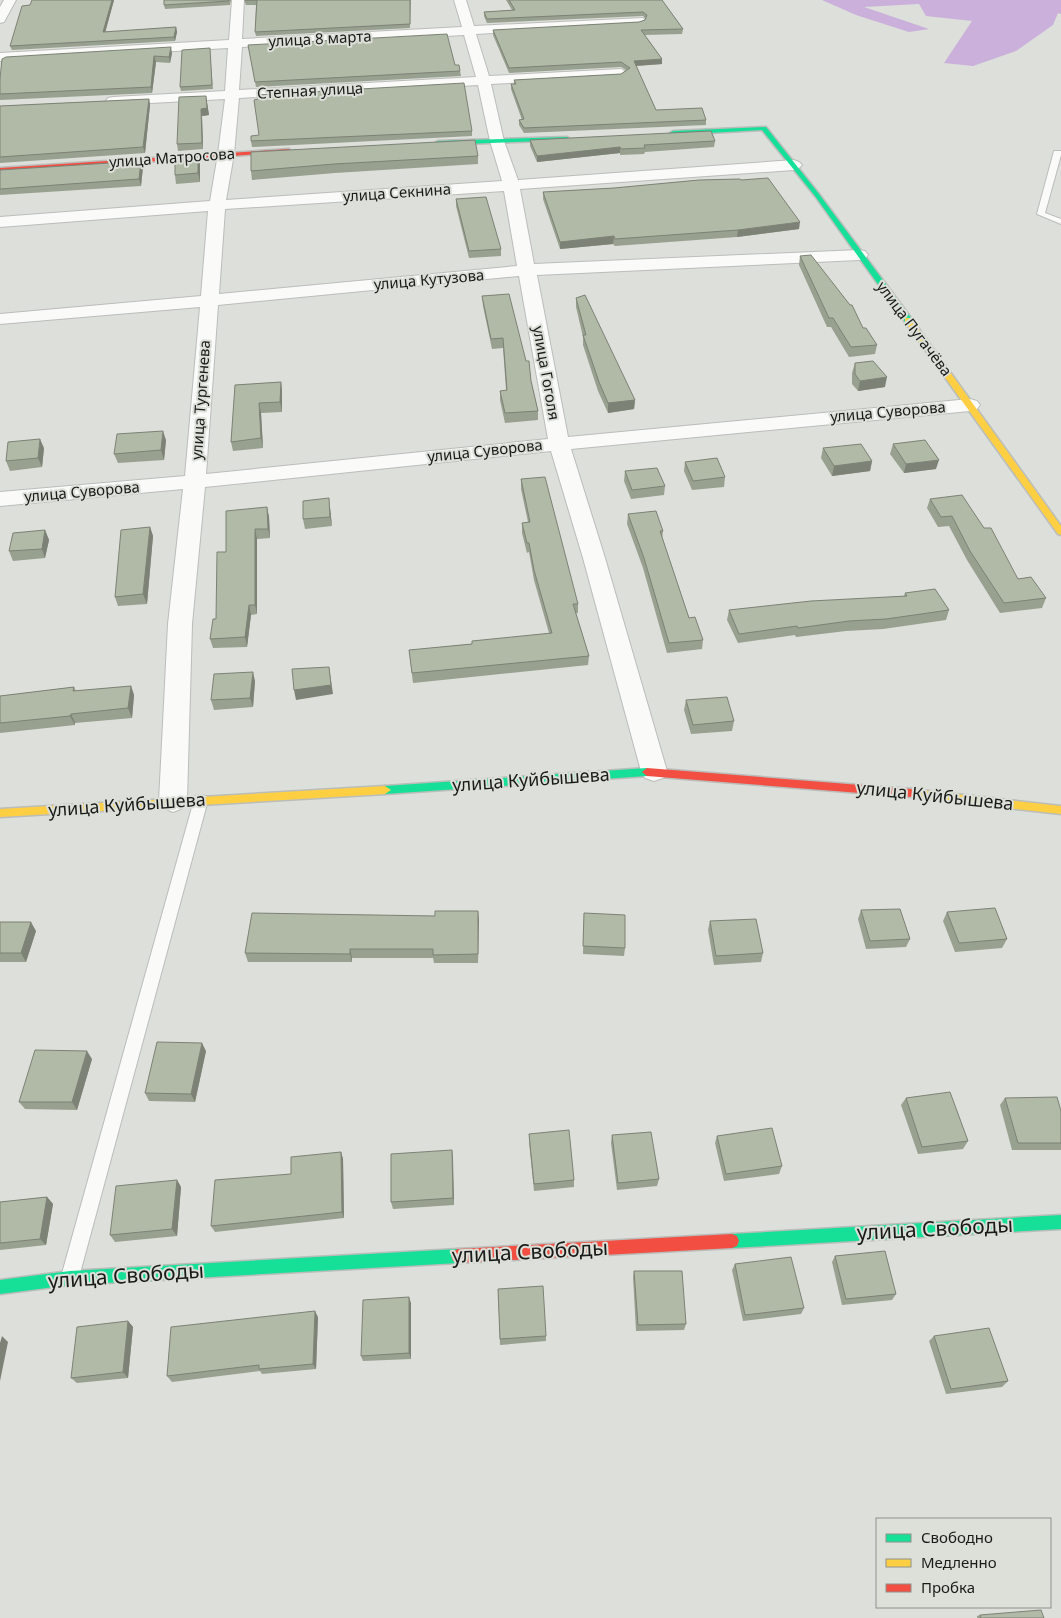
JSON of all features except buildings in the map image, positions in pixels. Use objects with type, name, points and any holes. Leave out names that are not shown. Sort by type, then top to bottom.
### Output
[{"type":"street","points":[[0,19],[10,0]]},
{"type":"street","name":"улица Тургенева","points":[[174,801],[180,624],[217,205],[226,154],[232,95],[238,0]]},
{"type":"street","name":"улица Гоголя","points":[[460,0],[484,82],[496,142],[512,184],[559,444],[594,558],[654,771]]},
{"type":"street","name":"улица 8 марта","points":[[0,57],[639,21]]},
{"type":"street","name":"Степная улица","points":[[97,102],[621,73]]},
{"type":"street","name":"улица Пугачёва","points":[[665,134],[764,128],[817,195],[858,255],[970,405],[1061,532]]},
{"type":"street","points":[[422,144],[576,138]]},
{"type":"street","name":"улица Матросова","points":[[0,170],[298,149]]},
{"type":"street","name":"улица Секнина","points":[[0,222],[794,165]]},
{"type":"street","name":"улица Кутузова","points":[[0,318],[449,280],[528,270],[858,255]]},
{"type":"street","name":"улица Суворова","points":[[0,499],[194,482],[792,420],[970,405]]},
{"type":"street","name":"улица Куйбышева","points":[[0,813],[174,801],[438,787],[654,771],[872,789],[1061,810]]},
{"type":"street","name":"улица Свободы","points":[[0,1287],[70,1278],[1061,1222]]},
{"type":"lane","points":[[1061,153],[1057,153],[1041,214],[1061,222]]},
{"type":"lane","points":[[70,1278],[201,800]]},
{"type":"shaded area","points":[[822,0],[1061,0],[1061,14],[1058,13],[1053,25],[1016,51],[973,66],[944,63],[972,21],[926,16],[919,4],[864,7],[929,29],[909,32],[856,15]]},
{"type":"traffic: fast","points":[[673,133],[764,128],[817,195],[908,320]]},
{"type":"traffic: fast","points":[[438,143],[567,139]]},
{"type":"traffic: fast","points":[[385,790],[647,772]]},
{"type":"traffic: fast","points":[[732,1241],[1061,1222]]},
{"type":"traffic: fast","points":[[0,1287],[70,1278],[458,1256]]},
{"type":"traffic: slow","points":[[908,320],[1061,532]]},
{"type":"traffic: slow","points":[[0,813],[385,790]]},
{"type":"traffic: slow","points":[[911,793],[1061,810]]},
{"type":"traffic: jam","points":[[0,170],[287,150]]},
{"type":"traffic: jam","points":[[647,772],[911,793]]},
{"type":"traffic: jam","points":[[458,1256],[732,1241]]}]
